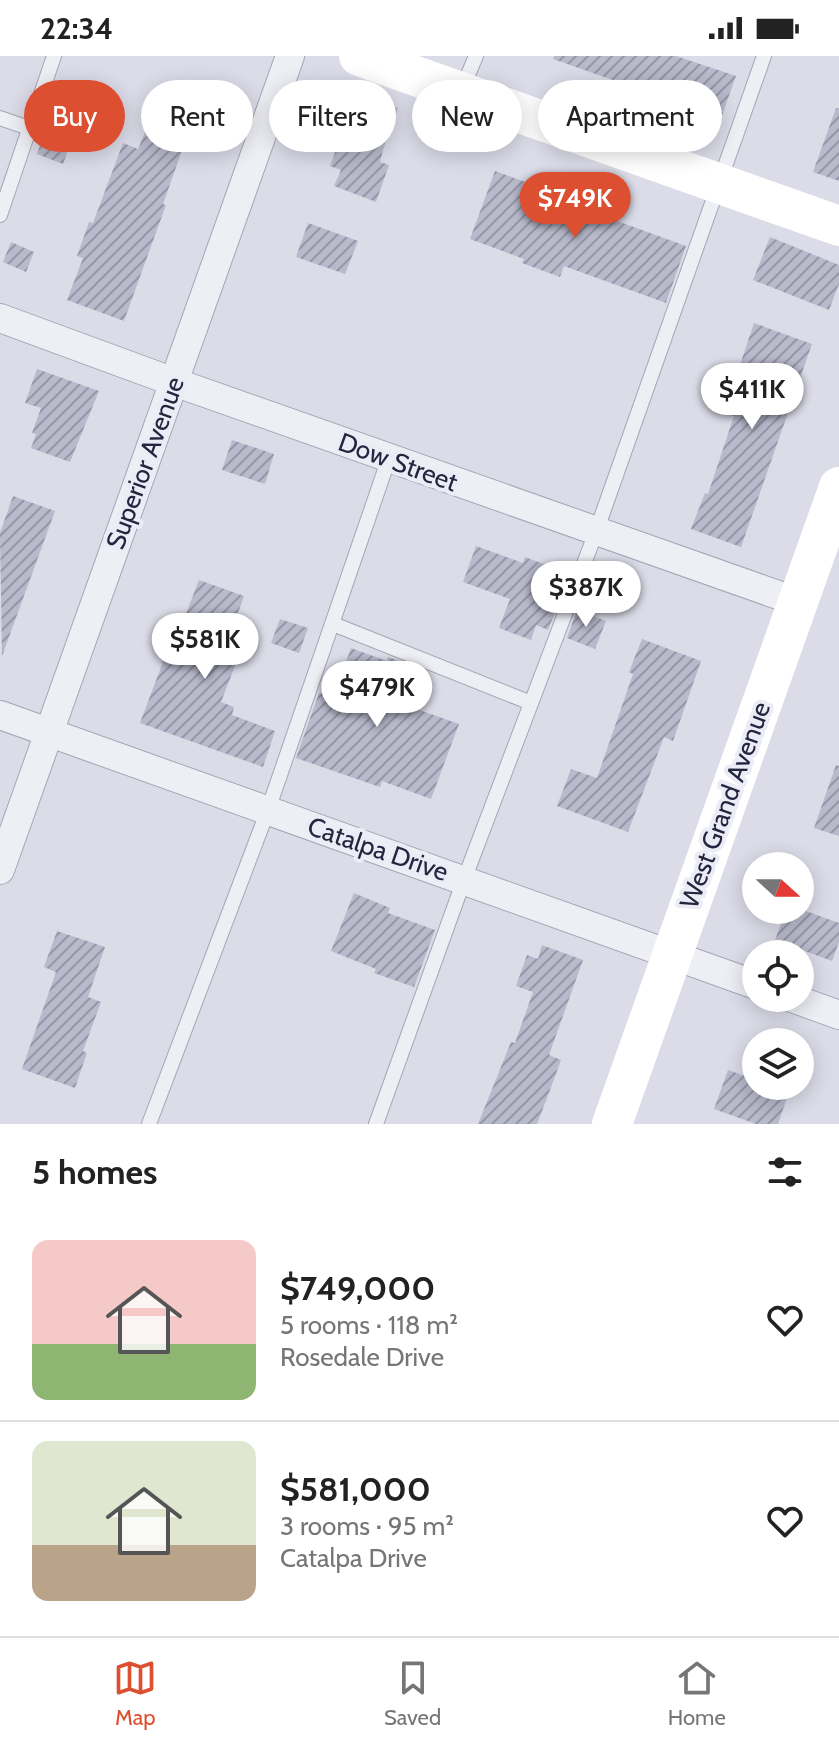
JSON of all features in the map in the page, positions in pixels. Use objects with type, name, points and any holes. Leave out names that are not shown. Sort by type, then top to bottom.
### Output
[{"type":"street","name":"Superior Avenue","points":[[0,870],[290,56]]},
{"type":"street","points":[[359,56],[468,74],[718,182],[839,226]]},
{"type":"street","name":"Dow Street","points":[[0,318],[798,602]]},
{"type":"street","name":"West Grand Avenue","points":[[612,1124],[839,487]]},
{"type":"street","name":"Catalpa Drive","points":[[0,715],[742,980]]},
{"type":"street","points":[[814,1006],[839,1015]]},
{"type":"lane","points":[[46,80],[54,56]]},
{"type":"lane","points":[[376,1124],[464,880],[596,532],[764,56]]},
{"type":"lane","points":[[0,118],[24,126]]},
{"type":"lane","points":[[0,215],[24,143]]},
{"type":"lane","points":[[149,1124],[268,810],[389,458]]},
{"type":"lane","points":[[333,624],[531,703]]},
{"type":"building","points":[[554,56],[676,56],[736,76],[722,115],[722,80],[613,80],[553,59]]},
{"type":"building","points":[[836,108],[839,108],[839,181],[813,172]]},
{"type":"building","points":[[141,142],[141,152],[181,152],[163,204],[166,205],[124,321],[67,300],[83,258],[77,256],[89,222],[93,223],[120,152],[125,152],[125,144],[138,149]]},
{"type":"building","points":[[38,152],[67,152],[63,164]]},
{"type":"building","points":[[335,152],[382,152],[380,162],[389,165],[376,202],[334,186],[341,170],[330,166]]},
{"type":"building","points":[[495,171],[534,185],[532,190],[686,246],[666,303],[564,266],[560,277],[522,263],[524,259],[470,239]]},
{"type":"building","points":[[308,223],[358,241],[345,274],[296,257]]},
{"type":"building","points":[[770,237],[839,265],[839,284],[829,310],[753,280]]},
{"type":"building","points":[[11,242],[34,252],[26,272],[3,262]]},
{"type":"building","points":[[754,323],[812,344],[741,547],[691,529],[705,493],[708,494],[734,416],[724,413]]},
{"type":"building","points":[[37,369],[99,391],[70,462],[31,448],[36,434],[32,433],[41,408],[25,403]]},
{"type":"building","points":[[232,440],[274,454],[265,484],[222,470]]},
{"type":"building","points":[[13,496],[55,511],[2,656],[0,533]]},
{"type":"building","points":[[476,546],[523,563],[525,557],[557,569],[546,597],[559,602],[548,630],[536,625],[531,640],[499,628],[510,599],[463,582]]},
{"type":"building","points":[[199,580],[244,596],[226,647],[240,653],[221,702],[234,707],[232,715],[275,731],[263,767],[140,723],[176,627],[180,629]]},
{"type":"building","points":[[577,610],[606,621],[595,649],[567,638]]},
{"type":"building","points":[[280,619],[308,628],[299,653],[271,643]]},
{"type":"building","points":[[642,639],[701,661],[673,741],[664,737],[628,832],[557,806],[571,769],[597,778]]},
{"type":"building","points":[[351,648],[412,666],[400,703],[459,724],[431,799],[382,781],[380,787],[296,758],[319,693],[333,698]]},
{"type":"building","points":[[836,765],[839,766],[839,836],[814,828]]},
{"type":"building","points":[[354,893],[390,908],[388,913],[435,930],[414,987],[374,973],[376,969],[331,951]]},
{"type":"building","points":[[814,914],[839,923],[839,942],[832,961],[814,954],[814,940],[775,940],[781,924],[814,924]]},
{"type":"building","points":[[57,931],[105,947],[88,997],[101,1002],[83,1051],[87,1053],[75,1088],[22,1069],[56,972],[44,967]]},
{"type":"building","points":[[542,945],[583,960],[549,1055],[561,1060],[537,1124],[478,1124],[511,1042],[515,1043],[533,992],[516,986],[527,955],[538,959]]},
{"type":"building","points":[[728,1070],[742,1075],[742,1100],[786,1100],[778,1124],[756,1124],[714,1109]]}]
